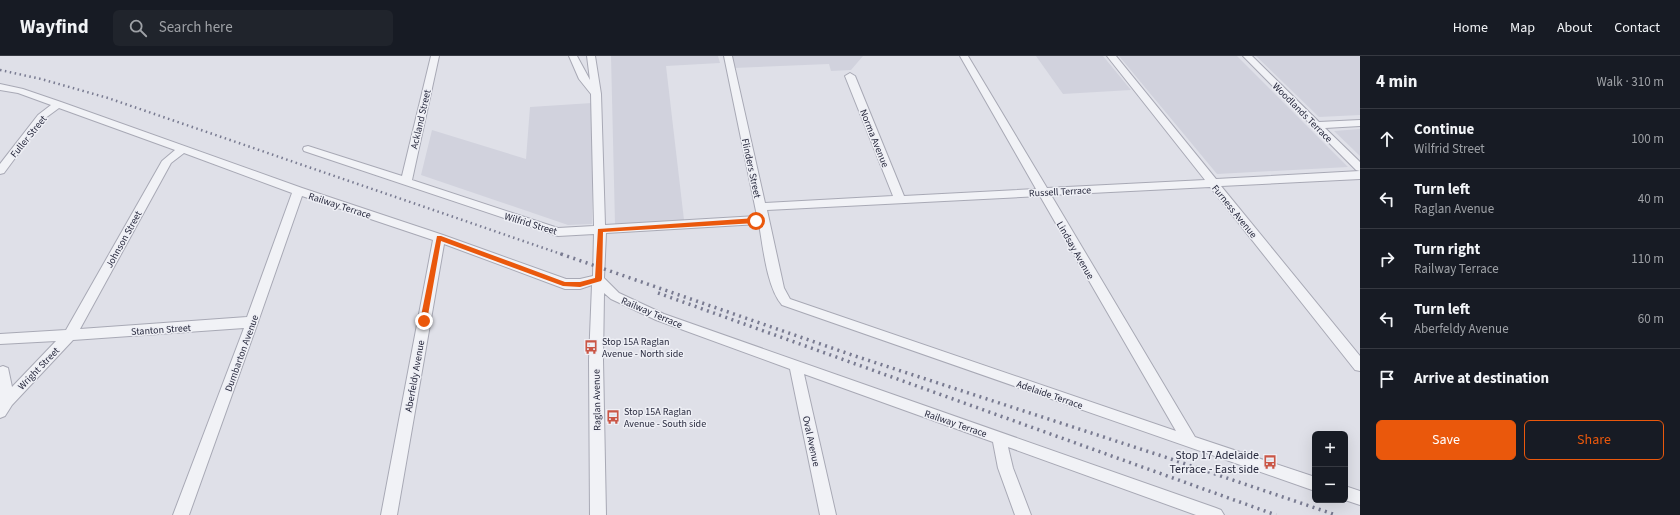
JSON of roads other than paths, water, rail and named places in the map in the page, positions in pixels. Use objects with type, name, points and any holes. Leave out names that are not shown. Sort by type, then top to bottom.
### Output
[{"type":"street","name":"Ackland Street","points":[[406,182],[435,56]]},
{"type":"street","points":[[573,56],[584,79],[596,94]]},
{"type":"street","name":"Raglan Avenue","points":[[591,56],[596,94],[600,230],[596,360],[598,515]]},
{"type":"street","name":"Flinders Street","points":[[728,56],[778,288],[781,296],[786,302]]},
{"type":"street","name":"Lindsay Avenue","points":[[964,56],[1042,192],[1190,442]]},
{"type":"street","name":"Furness Avenue","points":[[1111,56],[1360,366]]},
{"type":"street","name":"Woodlands Terrace","points":[[1247,56],[1360,168]]},
{"type":"street","name":"Norma Avenue","points":[[850,76],[900,199]]},
{"type":"street","name":"Railway Terrace","points":[[0,87],[20,91],[58,104],[298,191],[439,238],[565,284],[580,284],[598,279],[615,296],[641,308],[796,366],[1216,515]]},
{"type":"street","name":"Fuller Street","points":[[0,171],[41,117],[58,104]]},
{"type":"street","points":[[1317,125],[1360,123]]},
{"type":"street","name":"Johnson Street","points":[[70,335],[167,161],[183,149]]},
{"type":"street","name":"Wilfrid Street","points":[[308,149],[558,232],[764,220]]},
{"type":"street","name":"Russell Terrace","points":[[760,207],[1360,176]]},
{"type":"street","name":"Dumbarton Avenue","points":[[181,515],[252,322],[298,191]]},
{"type":"street","name":"Aberfeldy Avenue","points":[[389,515],[439,238]]},
{"type":"street","name":"Adelaide Terrace","points":[[786,302],[1312,483]]},
{"type":"street","name":"Stanton Street","points":[[70,335],[252,322]]},
{"type":"street","points":[[0,339],[70,335]]},
{"type":"street","name":"Wright Street","points":[[3,406],[70,335]]},
{"type":"street","name":"Oval Avenue","points":[[796,366],[828,515]]},
{"type":"street","name":"Wright Street","points":[[3,372],[3,406]]},
{"type":"street","points":[[1000,438],[1000,452],[1003,463],[1024,515]]},
{"type":"street","points":[[1348,494],[1360,498]]},
{"type":"railway","points":[[0,70],[41,79],[108,98],[564,255]]},
{"type":"railway","points":[[561,254],[855,356],[1162,456],[1336,515]]},
{"type":"railway","points":[[658,293],[1276,515]]},
{"type":"place","name":"Stop 15A Raglan Avenue - North side","points":[[591,347]]},
{"type":"place","name":"Stop 15A Raglan Avenue - South side","points":[[613,417]]},
{"type":"place","name":"Stop 17 Adelaide Terrace - East side","points":[[1270,462]]}]
